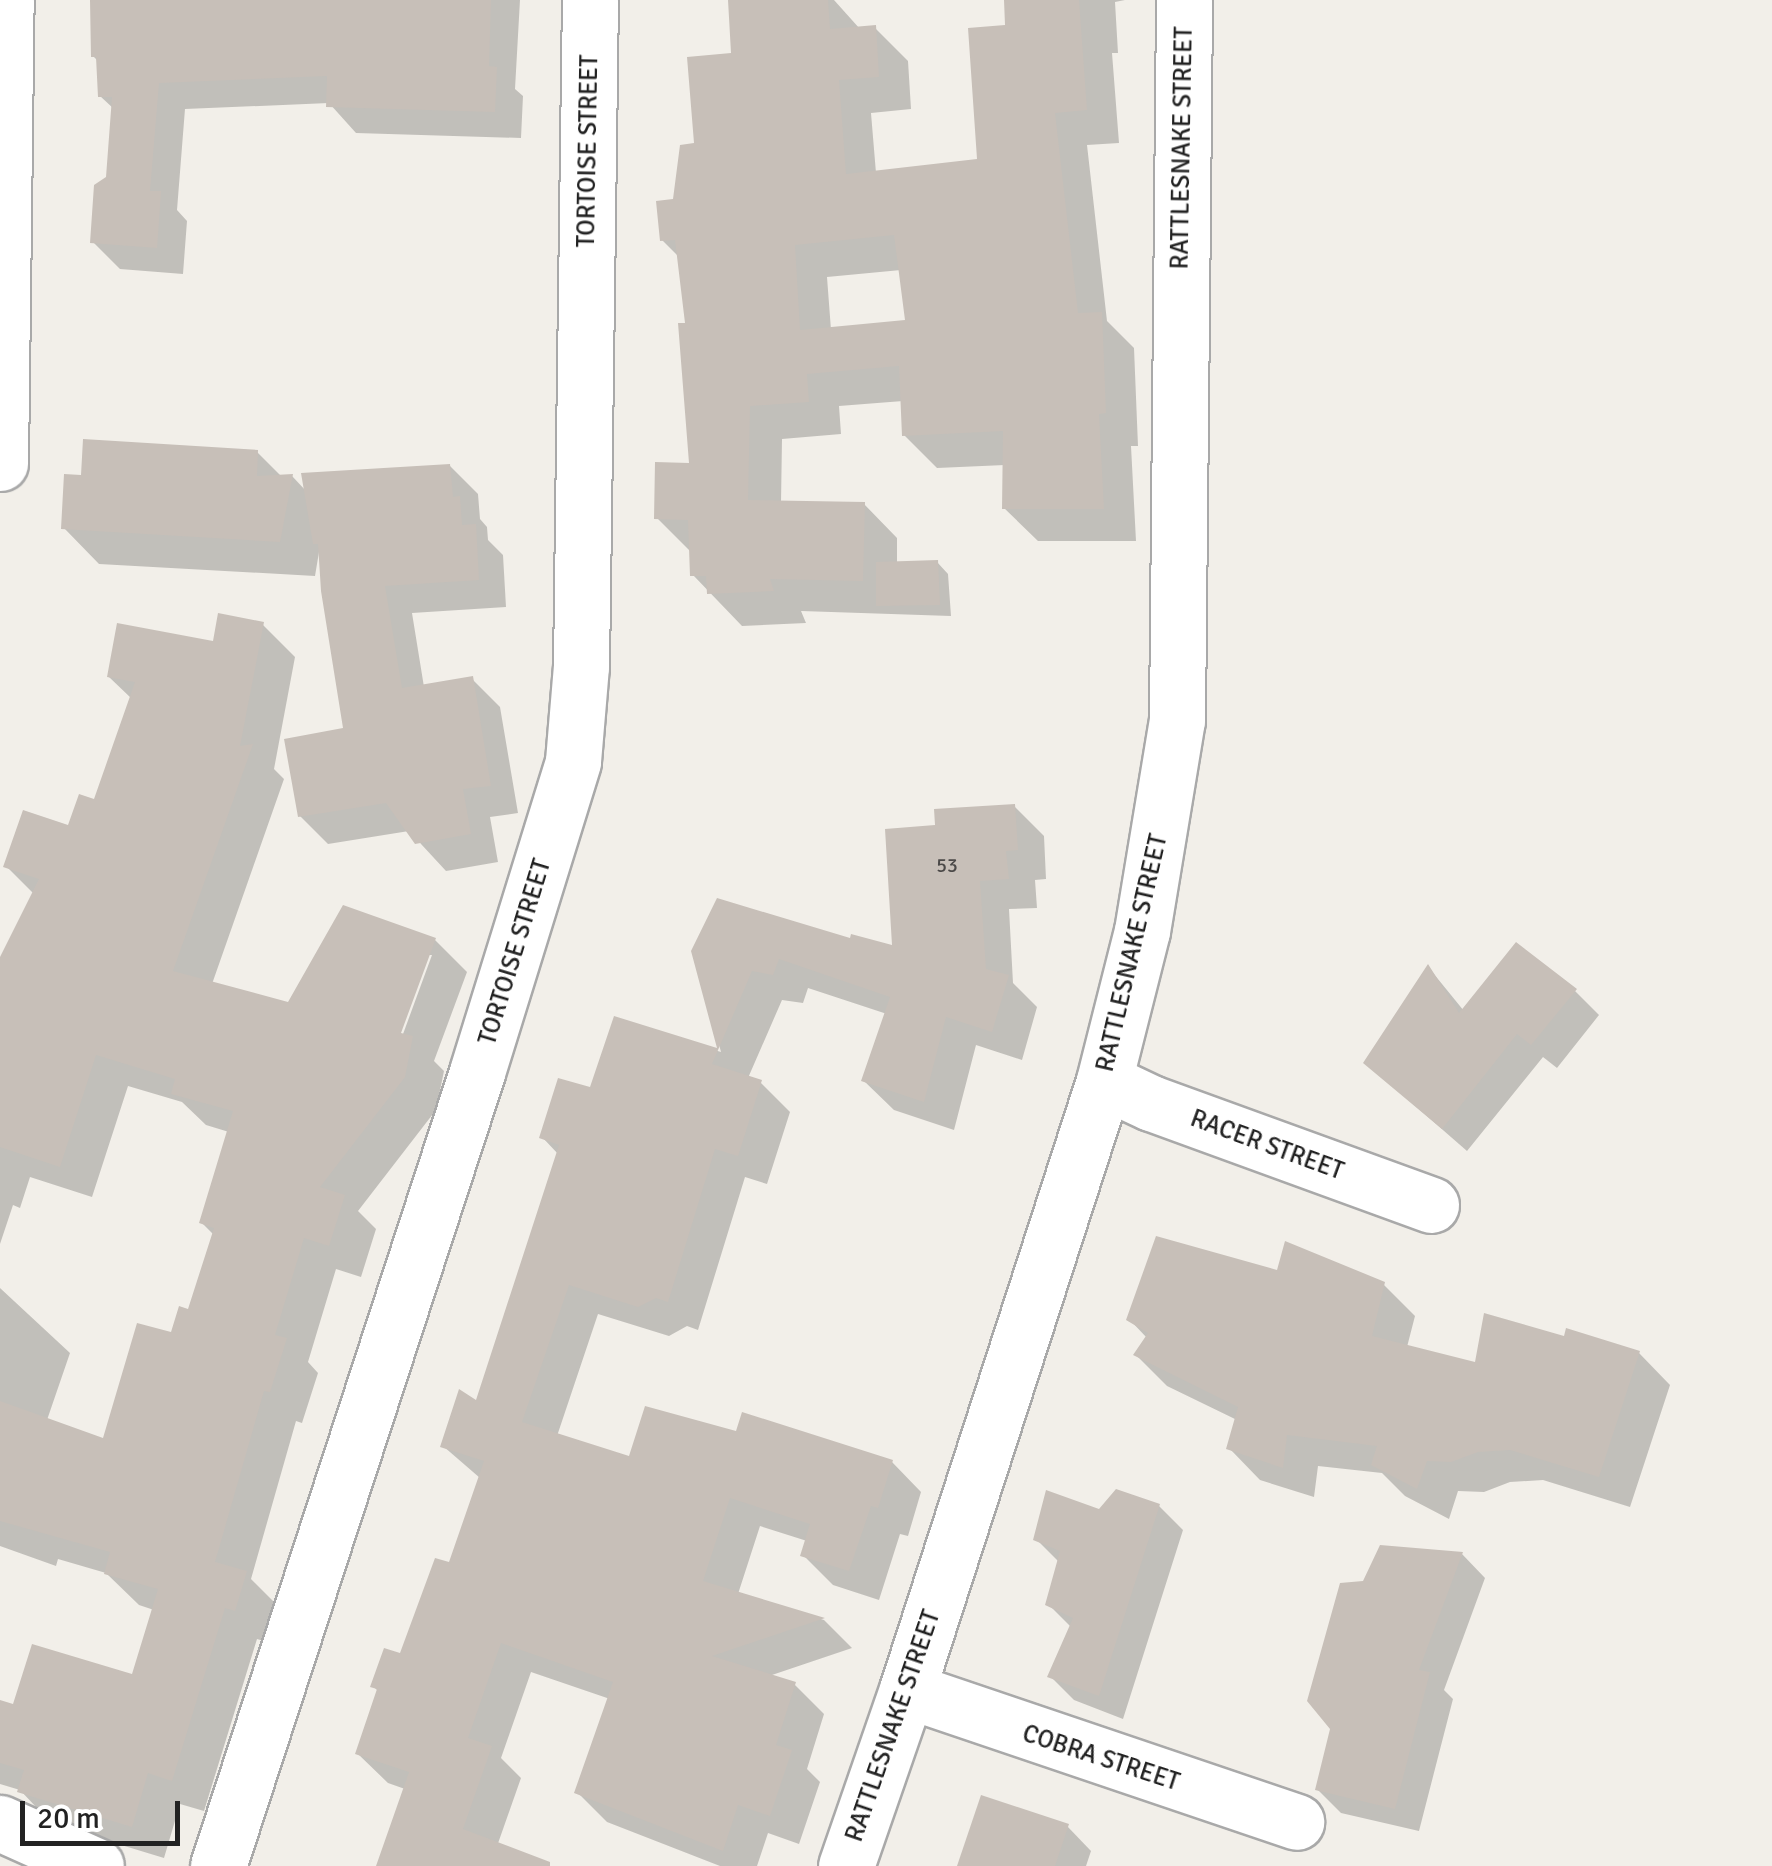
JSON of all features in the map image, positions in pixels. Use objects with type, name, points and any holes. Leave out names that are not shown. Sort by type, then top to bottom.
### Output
[{"type":"street","points":[[0,462],[6,0]]},
{"type":"street","name":"TORTOISE STREET","points":[[218,1866],[524,926],[573,761],[581,666],[590,0]]},
{"type":"street","name":"RATTLESNAKE STREET","points":[[846,1866],[1104,1081],[1142,931],[1177,720],[1184,0]]},
{"type":"street","name":"RACER STREET","points":[[1104,1081],[1151,1103],[1431,1205]]},
{"type":"street","name":"COBRA STREET","points":[[907,1690],[1296,1822]]},
{"type":"street","points":[[0,1823],[96,1866]]},
{"type":"building","points":[[90,0],[491,0],[489,66],[497,67],[495,112],[326,107],[327,76],[159,83],[150,191],[161,191],[157,248],[90,243],[94,185],[106,177],[112,97],[98,97],[96,57],[91,57]]},
{"type":"building","points":[[728,0],[828,0],[830,29],[876,25],[879,77],[839,80],[846,174],[977,159],[968,28],[1005,25],[1004,0],[1079,0],[1087,110],[1055,113],[1078,313],[1102,312],[1106,413],[1099,414],[1104,509],[1002,509],[1003,431],[902,436],[899,366],[807,374],[809,402],[750,406],[748,500],[865,502],[863,581],[770,579],[774,591],[707,594],[706,576],[690,576],[688,520],[654,519],[655,462],[689,463],[678,323],[685,323],[675,240],[660,241],[656,201],[673,199],[680,145],[694,143],[687,57],[731,53]],"holes":[[[894,235],[905,320],[800,330],[795,245]]]},
{"type":"building","points":[[83,439],[258,450],[257,476],[293,474],[280,542],[61,529],[64,474],[81,475]]},
{"type":"building","points":[[450,464],[453,497],[460,496],[462,525],[476,524],[479,580],[385,586],[402,688],[473,676],[491,786],[463,789],[471,834],[415,844],[386,803],[298,817],[284,739],[343,728],[321,591],[318,544],[313,544],[301,473]]},
{"type":"building","points":[[938,560],[940,605],[876,606],[876,562]]},
{"type":"building","points":[[218,613],[264,622],[240,746],[253,744],[173,971],[288,1002],[343,905],[436,938],[401,1033],[413,1036],[405,1077],[320,1187],[345,1195],[329,1246],[304,1238],[275,1335],[287,1338],[270,1392],[264,1391],[215,1562],[247,1571],[235,1611],[225,1608],[172,1781],[148,1773],[132,1827],[17,1792],[24,1770],[0,1763],[0,1700],[13,1704],[32,1644],[132,1674],[158,1589],[104,1574],[110,1552],[0,1521],[0,1401],[103,1438],[137,1323],[171,1332],[179,1306],[188,1309],[214,1228],[199,1223],[233,1111],[171,1094],[175,1079],[96,1055],[60,1167],[0,1147],[0,957],[39,879],[3,867],[23,810],[68,825],[79,794],[94,799],[135,682],[107,677],[117,623],[213,641]]},
{"type":"building","points":[[1015,804],[1018,850],[1006,851],[1009,879],[980,881],[986,969],[1009,975],[992,1032],[946,1017],[924,1102],[861,1081],[890,997],[779,959],[773,975],[752,971],[712,1064],[762,1080],[738,1156],[715,1149],[668,1302],[656,1298],[638,1307],[569,1285],[522,1422],[629,1456],[645,1406],[736,1431],[742,1412],[893,1460],[878,1508],[871,1506],[849,1571],[800,1556],[810,1524],[730,1498],[703,1581],[825,1618],[712,1656],[796,1682],[776,1745],[792,1750],[770,1816],[738,1805],[723,1851],[574,1793],[613,1682],[501,1643],[468,1738],[492,1746],[463,1829],[550,1862],[550,1866],[376,1866],[409,1772],[355,1754],[377,1689],[370,1687],[384,1648],[400,1653],[435,1558],[449,1562],[484,1461],[440,1447],[459,1389],[476,1400],[559,1145],[539,1138],[558,1078],[590,1087],[614,1016],[717,1048],[691,951],[717,898],[850,938],[851,934],[892,945],[885,829],[935,825],[934,809]]},
{"type":"building","points":[[1516,942],[1577,989],[1531,1045],[1517,1034],[1442,1129],[1363,1063],[1428,964],[1459,1013]]},
{"type":"building","points":[[1156,1236],[1277,1270],[1285,1241],[1385,1282],[1372,1336],[1475,1362],[1484,1313],[1564,1336],[1566,1328],[1640,1351],[1599,1477],[1510,1450],[1478,1452],[1451,1462],[1427,1461],[1417,1489],[1371,1465],[1377,1446],[1287,1435],[1283,1468],[1226,1449],[1238,1407],[1133,1355],[1148,1333],[1126,1320]]},
{"type":"building","points":[[1116,1489],[1160,1504],[1099,1696],[1047,1677],[1073,1618],[1045,1605],[1060,1551],[1033,1540],[1046,1490],[1099,1509]]},
{"type":"building","points":[[1380,1545],[1463,1552],[1419,1670],[1430,1672],[1395,1809],[1315,1790],[1330,1729],[1307,1701],[1340,1583],[1363,1581]]},
{"type":"building","points":[[981,1795],[1069,1824],[1055,1866],[957,1866]]}]
